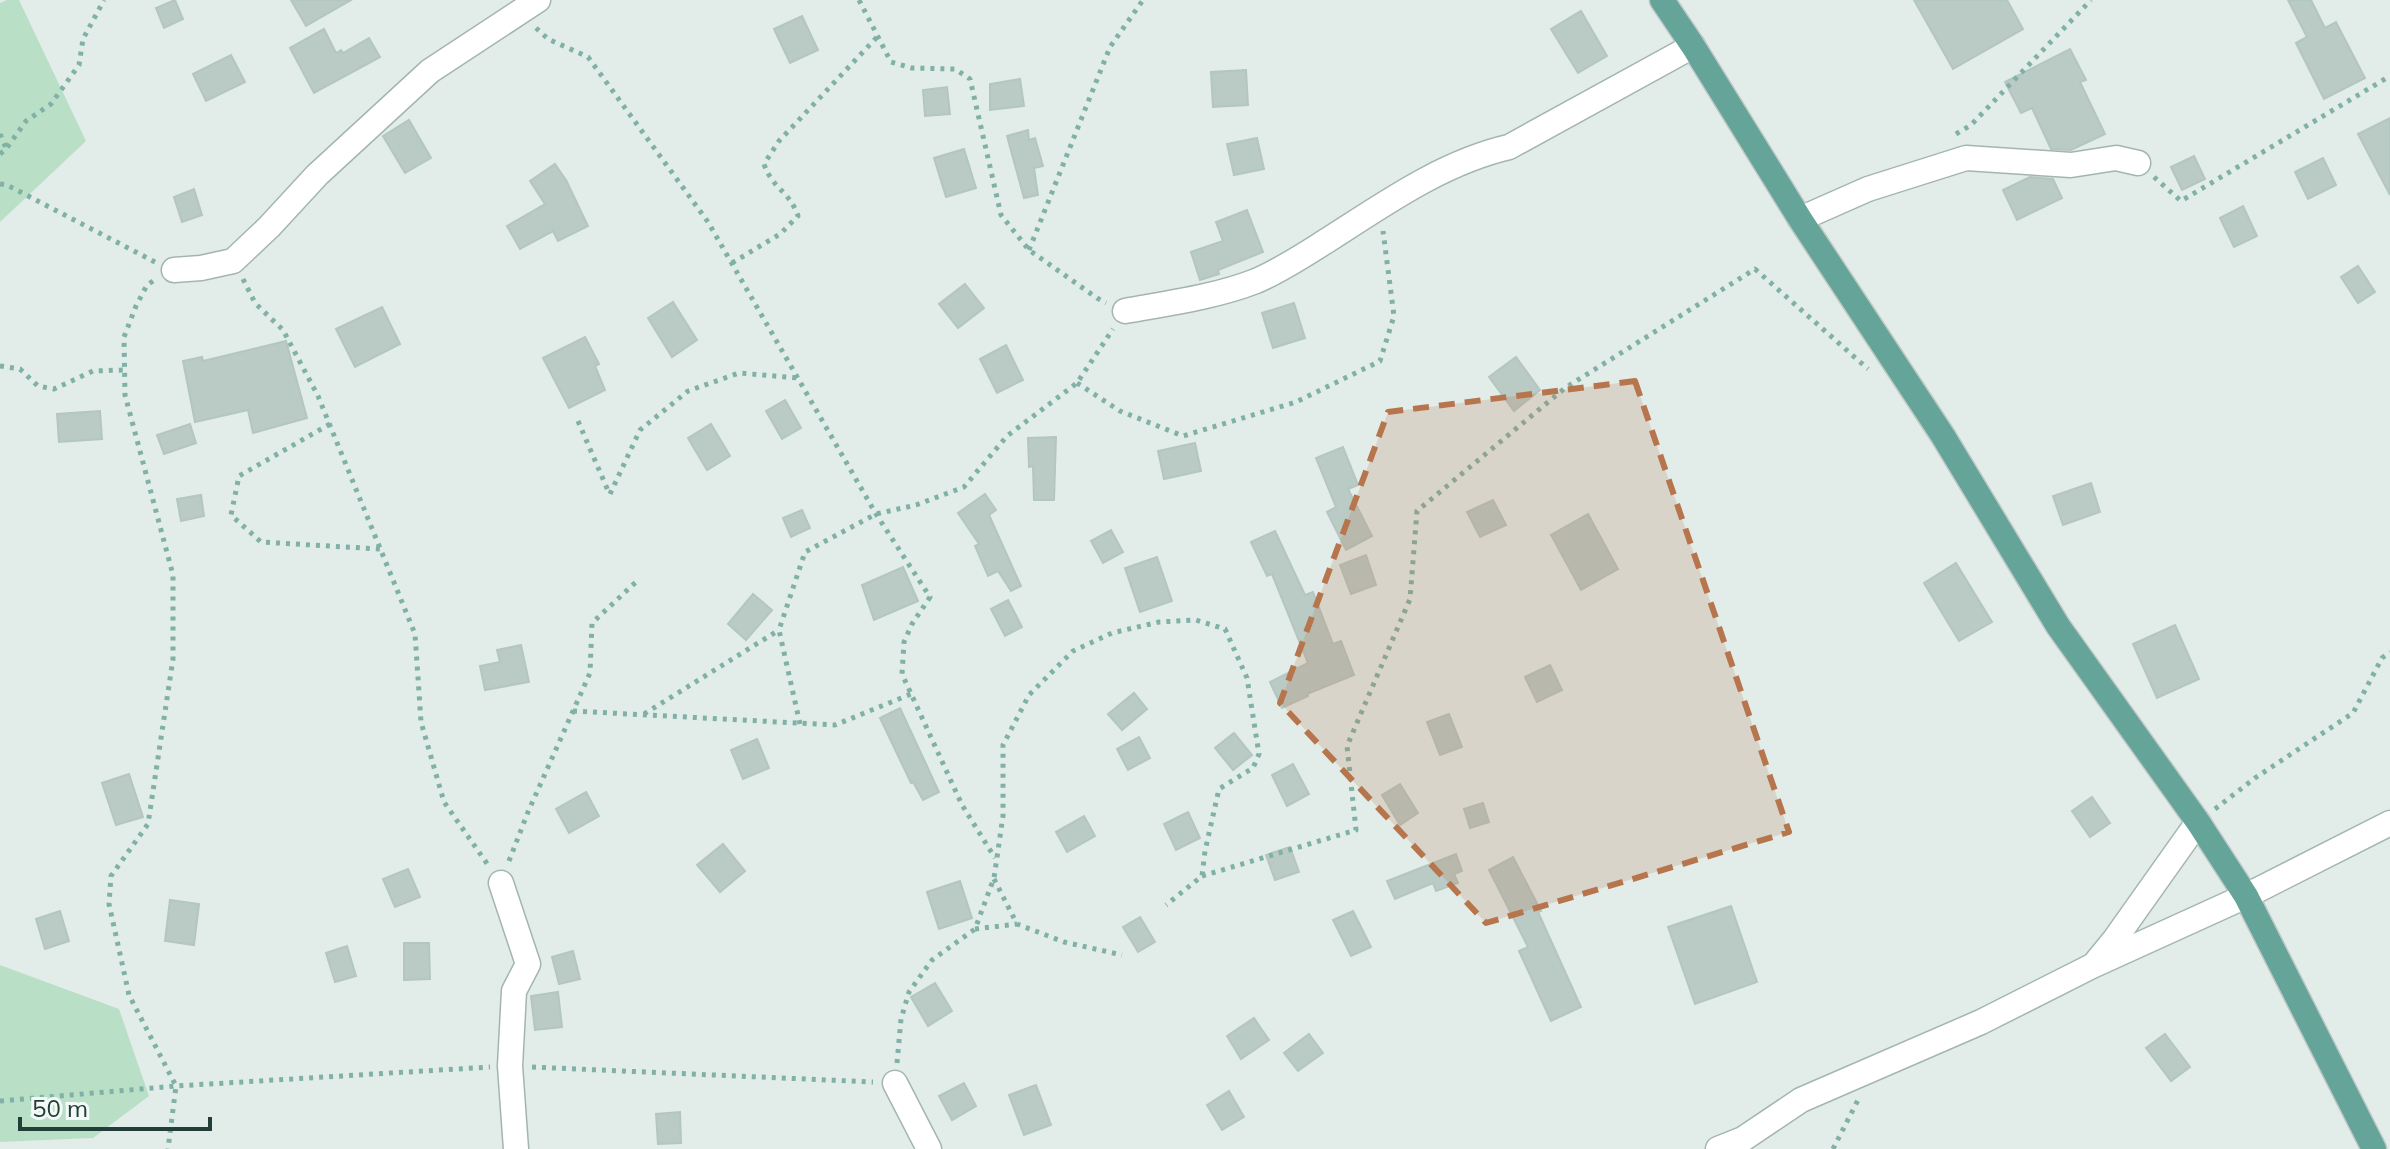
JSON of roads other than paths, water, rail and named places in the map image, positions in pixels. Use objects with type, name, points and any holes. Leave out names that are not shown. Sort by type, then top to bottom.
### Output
[{"type":"main road","points":[[1667,1],[1800,219],[1943,436],[2058,626],[2198,822],[2246,896],[2374,1149]]},
{"type":"street","points":[[174,270],[233,261],[317,175],[430,71],[528,6]]},
{"type":"street","points":[[1125,311],[1205,295],[1257,280],[1303,256],[1438,173],[1481,153],[1509,147],[1693,46]]},
{"type":"street","points":[[1800,219],[1868,189],[1966,158],[2071,165],[2116,158],[2138,163]]},
{"type":"street","points":[[2092,966],[2115,939],[2198,822]]},
{"type":"street","points":[[1718,1149],[1743,1139],[1801,1100],[1981,1022],[2092,966],[2246,896],[2390,823]]},
{"type":"street","points":[[501,883],[528,964],[514,991],[510,1066],[516,1149]]},
{"type":"street","points":[[895,1083],[929,1149]]}]
